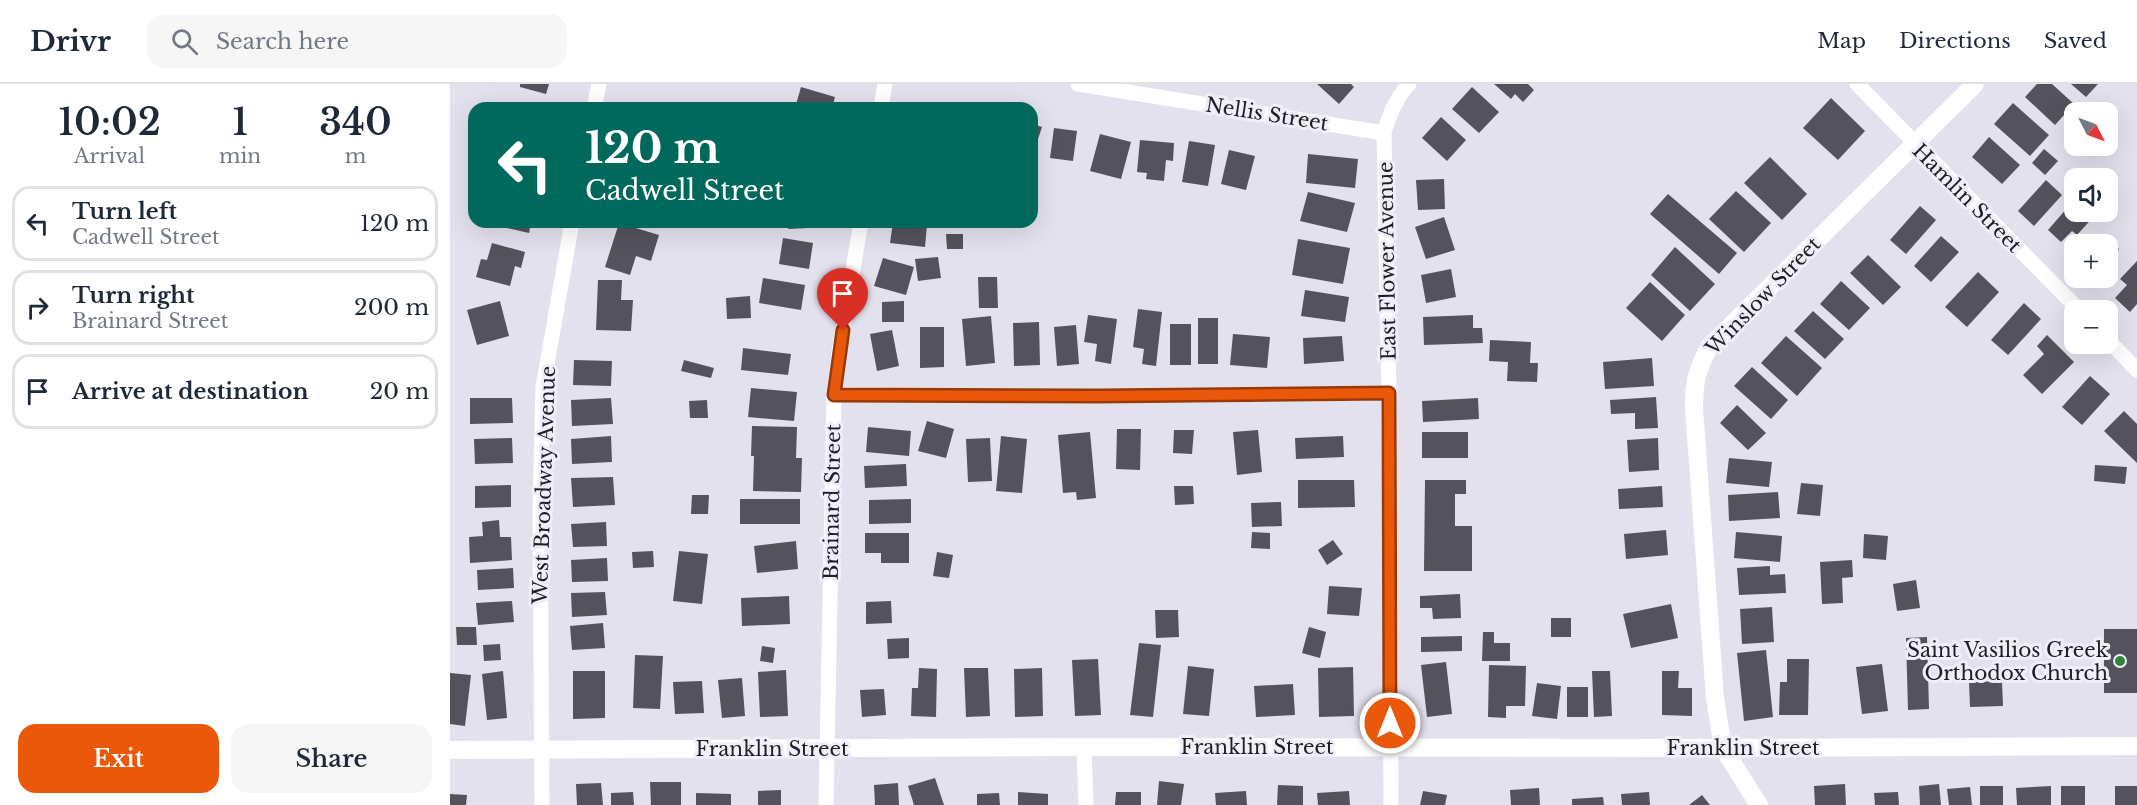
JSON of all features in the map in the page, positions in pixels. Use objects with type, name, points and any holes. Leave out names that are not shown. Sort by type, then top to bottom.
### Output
[{"type":"street","points":[[595,102],[599,84]]},
{"type":"street","points":[[882,102],[885,84]]},
{"type":"street","name":"Nellis Street","points":[[1078,84],[1384,133]]},
{"type":"street","name":"East Flower Avenue","points":[[1391,805],[1389,393],[1384,133],[1388,117],[1409,84]]},
{"type":"street","name":"Hamlin Street","points":[[1857,84],[2069,300]]},
{"type":"street","name":"Winslow Street","points":[[1723,748],[1715,698],[1695,420],[1694,383],[1697,371],[1709,346],[1975,84]]},
{"type":"street","name":"West Broadway Avenue","points":[[542,805],[540,509],[543,387],[571,228]]},
{"type":"street","name":"Brainard Street","points":[[826,805],[834,395],[860,228]]},
{"type":"street","points":[[2118,350],[2137,370]]},
{"type":"street","points":[[834,395],[1099,396],[1389,393]]},
{"type":"street","name":"Franklin Street","points":[[450,750],[2137,746]]},
{"type":"street","points":[[1084,747],[1086,805]]},
{"type":"street","points":[[1723,748],[1759,805]]},
{"type":"building","points":[[520,84],[549,84],[546,94],[520,87]]},
{"type":"building","points":[[1317,84],[1351,84],[1354,87],[1339,104]]},
{"type":"building","points":[[1494,84],[1528,84],[1534,90],[1523,102],[1515,94],[1511,99]]},
{"type":"building","points":[[2037,84],[2052,84],[2072,102],[2064,102],[2064,115],[2055,125],[2025,97]]},
{"type":"building","points":[[2071,84],[2098,84],[2086,97]]},
{"type":"building","points":[[801,87],[835,97],[834,102],[797,102]]},
{"type":"building","points":[[1472,87],[1499,112],[1479,133],[1452,109]]},
{"type":"building","points":[[1831,98],[1865,131],[1838,160],[1803,128]]},
{"type":"building","points":[[2013,103],[2049,135],[2030,156],[1994,124]]},
{"type":"building","points":[[1441,117],[1466,140],[1447,161],[1422,138]]},
{"type":"building","points":[[1038,126],[1042,127],[1038,139]]},
{"type":"building","points":[[1054,128],[1077,131],[1073,161],[1050,158]]},
{"type":"building","points":[[1100,134],[1131,142],[1121,179],[1090,171]]},
{"type":"building","points":[[1989,137],[2020,165],[2002,184],[1972,157]]},
{"type":"building","points":[[1140,140],[1174,143],[1173,161],[1166,160],[1164,181],[1146,179],[1147,173],[1137,172]]},
{"type":"building","points":[[1189,141],[1215,145],[1208,186],[1182,182]]},
{"type":"building","points":[[2044,149],[2058,161],[2045,175],[2032,163]]},
{"type":"building","points":[[1229,150],[1255,156],[1246,190],[1221,184]]},
{"type":"building","points":[[1308,154],[1358,159],[1355,188],[1306,183]]},
{"type":"building","points":[[1770,157],[1807,194],[1782,220],[1744,183]]},
{"type":"building","points":[[1444,179],[1445,209],[1418,210],[1416,180]]},
{"type":"building","points":[[2046,180],[2062,195],[2034,226],[2018,211]]},
{"type":"building","points":[[1736,191],[1771,223],[1744,252],[1709,219]]},
{"type":"building","points":[[1308,192],[1355,203],[1347,232],[1300,221]]},
{"type":"building","points":[[1668,194],[1737,253],[1719,274],[1650,214]]},
{"type":"building","points":[[1920,206],[1936,220],[1906,254],[1890,240]]},
{"type":"building","points":[[2064,212],[2064,222],[2089,222],[2078,234],[2072,231],[2064,234],[2061,242],[2048,230]]},
{"type":"building","points":[[1444,217],[1455,250],[1426,259],[1415,227]]},
{"type":"building","points":[[506,228],[530,228],[529,233]]},
{"type":"building","points":[[617,228],[636,228],[659,235],[651,261],[636,256],[630,275],[605,267]]},
{"type":"building","points":[[892,228],[927,228],[925,247],[890,243]]},
{"type":"building","points":[[946,234],[963,234],[963,249],[947,249]]},
{"type":"building","points":[[1941,236],[1959,252],[1931,282],[1914,266]]},
{"type":"building","points":[[783,238],[813,243],[809,269],[779,264]]},
{"type":"building","points":[[1298,239],[1350,248],[1343,284],[1292,275]]},
{"type":"building","points":[[492,243],[525,252],[521,268],[515,266],[510,286],[476,277],[481,259],[487,260]]},
{"type":"building","points":[[1675,247],[1715,284],[1690,311],[1651,275]]},
{"type":"building","points":[[1868,255],[1901,287],[1883,305],[1850,273]]},
{"type":"building","points":[[938,257],[941,278],[918,281],[915,259]]},
{"type":"building","points":[[883,258],[914,267],[906,295],[874,286]]},
{"type":"building","points":[[2137,261],[2137,304],[2130,312],[2115,298],[2127,285],[2120,279]]},
{"type":"building","points":[[1451,269],[1456,297],[1426,303],[1421,275]]},
{"type":"building","points":[[1978,272],[1999,292],[1967,327],[1945,307]]},
{"type":"building","points":[[978,277],[997,277],[998,308],[979,308]]},
{"type":"building","points":[[763,278],[805,285],[801,310],[759,303]]},
{"type":"building","points":[[598,280],[622,280],[621,300],[633,300],[631,331],[596,330]]},
{"type":"building","points":[[1841,281],[1870,308],[1849,330],[1820,304]]},
{"type":"building","points":[[1650,282],[1685,315],[1662,341],[1626,308]]},
{"type":"building","points":[[1305,290],[1349,297],[1345,322],[1301,316]]},
{"type":"building","points":[[750,296],[751,318],[727,319],[726,298]]},
{"type":"building","points":[[500,301],[509,336],[477,345],[467,310]]},
{"type":"building","points":[[904,301],[904,322],[882,322],[882,302]]},
{"type":"building","points":[[2024,303],[2041,319],[2008,355],[1991,340]]},
{"type":"building","points":[[1138,309],[1162,312],[1156,366],[1142,364],[1144,349],[1133,347]]},
{"type":"building","points":[[1813,311],[1844,339],[1825,359],[1794,331]]},
{"type":"building","points":[[1088,315],[1117,319],[1111,364],[1095,361],[1097,344],[1084,342]]},
{"type":"building","points":[[1473,315],[1473,328],[1482,328],[1483,343],[1424,345],[1423,317]]},
{"type":"building","points":[[991,316],[995,363],[966,366],[962,319]]},
{"type":"building","points":[[1198,318],[1218,318],[1218,364],[1198,364]]},
{"type":"building","points":[[1039,322],[1040,365],[1014,366],[1013,323]]},
{"type":"building","points":[[1170,324],[1191,324],[1191,365],[1170,365]]},
{"type":"building","points":[[1076,325],[1079,364],[1057,366],[1054,327]]},
{"type":"building","points":[[920,327],[944,327],[944,367],[920,368]]},
{"type":"building","points":[[892,330],[899,366],[877,371],[870,334]]},
{"type":"building","points":[[1233,334],[1270,337],[1267,368],[1230,365]]},
{"type":"building","points":[[2047,335],[2074,362],[2042,394],[2023,375],[2044,354],[2037,346]]},
{"type":"building","points":[[1342,336],[1344,361],[1304,364],[1303,338]]},
{"type":"building","points":[[1786,336],[1822,368],[1797,396],[1761,363]]},
{"type":"building","points":[[1490,340],[1531,342],[1530,363],[1538,363],[1537,382],[1507,381],[1508,362],[1489,361]]},
{"type":"building","points":[[743,348],[791,354],[788,375],[741,370]]},
{"type":"building","points":[[1652,358],[1654,386],[1605,389],[1603,362]]},
{"type":"building","points":[[574,360],[612,361],[611,386],[573,385]]},
{"type":"building","points":[[684,360],[714,368],[711,378],[681,371]]},
{"type":"building","points":[[1752,367],[1788,400],[1771,419],[1734,386]]},
{"type":"building","points":[[2090,376],[2110,394],[2082,425],[2062,407]]},
{"type":"building","points":[[751,388],[797,392],[794,421],[748,417]]},
{"type":"building","points":[[1656,397],[1658,428],[1635,429],[1635,413],[1611,414],[1610,400]]},
{"type":"building","points":[[470,398],[512,398],[513,423],[470,424]]},
{"type":"building","points":[[611,398],[613,424],[572,426],[571,400]]},
{"type":"building","points":[[1478,398],[1479,419],[1423,422],[1422,401]]},
{"type":"building","points":[[707,400],[708,418],[690,418],[689,401]]},
{"type":"building","points":[[1737,405],[1766,433],[1748,450],[1720,423]]},
{"type":"building","points":[[2124,411],[2137,424],[2137,463],[2104,431]]},
{"type":"building","points":[[927,421],[954,429],[946,458],[918,451]]},
{"type":"building","points":[[752,426],[797,427],[796,458],[802,458],[801,492],[753,491]]},
{"type":"building","points":[[868,427],[911,431],[909,456],[866,452]]},
{"type":"building","points":[[1117,429],[1141,429],[1140,470],[1116,469]]},
{"type":"building","points":[[1174,430],[1194,430],[1192,454],[1173,453]]},
{"type":"building","points":[[1258,430],[1262,472],[1237,475],[1233,432]]},
{"type":"building","points":[[1090,432],[1096,498],[1077,500],[1076,492],[1063,493],[1058,435]]},
{"type":"building","points":[[1422,432],[1468,432],[1468,458],[1422,458]]},
{"type":"building","points":[[611,436],[612,462],[572,464],[571,439]]},
{"type":"building","points":[[1001,436],[1027,439],[1022,493],[996,491]]},
{"type":"building","points":[[1343,436],[1344,457],[1296,459],[1295,438]]},
{"type":"building","points":[[512,438],[513,463],[475,464],[474,439]]},
{"type":"building","points":[[990,438],[992,481],[968,482],[966,439]]},
{"type":"building","points":[[1658,438],[1659,470],[1629,472],[1627,440]]},
{"type":"building","points":[[1729,458],[1772,462],[1769,487],[1726,483]]},
{"type":"building","points":[[906,464],[907,486],[865,488],[864,466]]},
{"type":"building","points":[[2095,465],[2127,467],[2125,484],[2094,481]]},
{"type":"building","points":[[613,477],[615,505],[573,507],[571,478]]},
{"type":"building","points":[[1298,480],[1354,480],[1355,507],[1298,508]]},
{"type":"building","points":[[1425,480],[1466,480],[1466,494],[1455,494],[1455,526],[1472,526],[1472,571],[1424,571]]},
{"type":"building","points":[[1801,483],[1823,485],[1820,516],[1797,514]]},
{"type":"building","points":[[511,485],[511,507],[475,508],[475,486]]},
{"type":"building","points":[[1174,486],[1193,486],[1194,504],[1175,505]]},
{"type":"building","points":[[1662,486],[1663,507],[1619,509],[1618,489]]},
{"type":"building","points":[[1778,492],[1780,518],[1729,521],[1728,495]]},
{"type":"building","points":[[692,495],[709,495],[708,514],[691,514]]},
{"type":"building","points":[[740,499],[800,499],[800,524],[740,524]]},
{"type":"building","points":[[911,499],[911,523],[869,524],[869,500]]},
{"type":"building","points":[[1281,502],[1282,526],[1252,527],[1251,503]]},
{"type":"building","points":[[499,520],[500,537],[511,537],[512,560],[470,563],[469,537],[483,536],[482,522]]},
{"type":"building","points":[[606,522],[607,546],[573,547],[571,524]]},
{"type":"building","points":[[1666,530],[1668,555],[1626,559],[1624,534]]},
{"type":"building","points":[[1252,532],[1270,533],[1270,549],[1251,548]]},
{"type":"building","points":[[1736,532],[1782,536],[1780,562],[1734,558]]},
{"type":"building","points":[[865,533],[909,533],[909,563],[881,563],[881,553],[865,553]]},
{"type":"building","points":[[1864,534],[1888,536],[1886,560],[1863,558]]},
{"type":"building","points":[[1333,540],[1343,554],[1327,565],[1318,550]]},
{"type":"building","points":[[796,541],[798,569],[757,573],[754,546]]},
{"type":"building","points":[[653,551],[654,567],[633,568],[632,552]]},
{"type":"building","points":[[679,551],[708,554],[702,604],[673,601]]},
{"type":"building","points":[[937,552],[953,555],[949,578],[933,576]]},
{"type":"building","points":[[607,558],[608,581],[572,582],[571,560]]},
{"type":"building","points":[[1852,560],[1853,577],[1842,578],[1843,603],[1822,604],[1820,562]]},
{"type":"building","points":[[1770,566],[1770,575],[1785,574],[1786,593],[1739,595],[1737,568]]},
{"type":"building","points":[[513,568],[514,588],[478,590],[477,570]]},
{"type":"building","points":[[1916,580],[1920,608],[1897,611],[1893,584]]},
{"type":"building","points":[[1329,586],[1362,588],[1359,616],[1327,614]]},
{"type":"building","points":[[605,592],[607,615],[572,617],[571,593]]},
{"type":"building","points":[[1460,594],[1461,618],[1433,619],[1432,608],[1420,608],[1420,596]]},
{"type":"building","points":[[789,596],[790,624],[742,626],[741,598]]},
{"type":"building","points":[[512,601],[514,622],[478,625],[476,603]]},
{"type":"building","points":[[891,601],[892,623],[866,624],[866,602]]},
{"type":"building","points":[[1671,604],[1678,638],[1631,648],[1623,614]]},
{"type":"building","points":[[1772,607],[1774,642],[1742,644],[1740,609]]},
{"type":"building","points":[[1155,610],[1178,610],[1179,637],[1156,638]]},
{"type":"building","points":[[1551,618],[1571,618],[1571,637],[1551,637]]},
{"type":"building","points":[[603,623],[605,648],[572,650],[570,626]]},
{"type":"building","points":[[456,627],[476,627],[477,645],[457,645]]},
{"type":"building","points":[[1309,627],[1326,632],[1320,658],[1302,653]]},
{"type":"building","name":"Saint Vasilios Greek Orthodox Church","points":[[2104,629],[2137,629],[2137,693],[2104,693]]},
{"type":"building","points":[[1483,632],[1494,632],[1494,643],[1510,643],[1510,661],[1482,661]]},
{"type":"building","points":[[1462,636],[1462,651],[1421,652],[1421,637]]},
{"type":"building","points":[[1927,637],[1929,709],[1908,710],[1906,638]]},
{"type":"building","points":[[909,638],[909,658],[888,659],[887,639]]},
{"type":"building","points":[[1139,643],[1161,645],[1153,717],[1130,715]]},
{"type":"building","points":[[500,644],[501,660],[484,661],[483,645]]},
{"type":"building","points":[[762,646],[775,648],[773,663],[760,661]]},
{"type":"building","points":[[1766,650],[1773,717],[1744,721],[1737,653]]},
{"type":"building","points":[[635,655],[663,656],[660,709],[633,708]]},
{"type":"building","points":[[1098,659],[1101,715],[1075,716],[1072,660]]},
{"type":"building","points":[[1787,659],[1809,659],[1808,715],[1779,715],[1780,682],[1787,682]]},
{"type":"building","points":[[1446,662],[1452,714],[1427,717],[1421,665]]},
{"type":"building","points":[[1882,664],[1888,711],[1862,714],[1856,667]]},
{"type":"building","points":[[1489,665],[1526,666],[1525,706],[1506,706],[1506,718],[1488,717]]},
{"type":"building","points":[[1188,666],[1214,669],[1209,716],[1183,714]]},
{"type":"building","points":[[1353,667],[1354,716],[1319,717],[1318,668]]},
{"type":"building","points":[[919,668],[937,669],[936,717],[911,716],[912,688],[918,688]]},
{"type":"building","points":[[964,668],[988,668],[990,716],[966,717]]},
{"type":"building","points":[[1042,668],[1043,716],[1015,717],[1014,669]]},
{"type":"building","points":[[786,670],[788,716],[760,717],[758,672]]},
{"type":"building","points":[[503,671],[507,718],[487,720],[482,674]]},
{"type":"building","points":[[573,671],[605,671],[605,718],[573,719]]},
{"type":"building","points":[[1592,671],[1610,671],[1612,716],[1594,717]]},
{"type":"building","points":[[1662,671],[1679,671],[1678,688],[1692,688],[1692,716],[1662,715]]},
{"type":"building","points":[[450,673],[471,675],[465,726],[450,724]]},
{"type":"building","points":[[742,678],[745,716],[722,718],[718,680]]},
{"type":"building","points":[[702,681],[704,713],[675,714],[673,682]]},
{"type":"building","points":[[2002,681],[2003,706],[1970,707],[1969,682]]},
{"type":"building","points":[[1537,683],[1561,686],[1557,719],[1532,716]]},
{"type":"building","points":[[1293,684],[1295,715],[1256,717],[1254,686]]},
{"type":"building","points":[[1567,687],[1588,687],[1588,717],[1567,717]]},
{"type":"building","points":[[884,689],[886,715],[862,717],[860,690]]},
{"type":"building","points":[[935,778],[944,805],[914,805],[908,786]]},
{"type":"building","points":[[1159,781],[1184,784],[1181,805],[1157,805]]},
{"type":"building","points":[[650,782],[681,782],[681,805],[651,805]]},
{"type":"building","points":[[601,783],[603,805],[577,805],[576,784]]},
{"type":"building","points":[[898,783],[899,805],[875,805],[874,785]]},
{"type":"building","points":[[1845,784],[1846,805],[1815,805],[1814,786]]},
{"type":"building","points":[[1939,784],[1941,805],[1920,805],[1919,786]]},
{"type":"building","points":[[1278,785],[1303,786],[1303,805],[1277,805]]},
{"type":"building","points":[[1980,786],[2003,786],[2003,805],[1980,805]]},
{"type":"building","points":[[2051,786],[2051,805],[2017,805],[2016,788]]},
{"type":"building","points":[[2061,786],[2085,786],[2085,805],[2061,805]]},
{"type":"building","points":[[2115,786],[2137,786],[2137,805],[2115,805]]},
{"type":"building","points":[[1970,787],[1972,805],[1949,805],[1947,789]]},
{"type":"building","points":[[1539,788],[1540,805],[1511,805],[1510,790]]},
{"type":"building","points":[[781,790],[781,805],[758,805],[758,791]]},
{"type":"building","points":[[1246,791],[1247,805],[1216,805],[1215,793]]},
{"type":"building","points":[[1349,791],[1350,805],[1318,805],[1317,793]]},
{"type":"building","points":[[1423,791],[1447,795],[1445,805],[1420,805]]},
{"type":"building","points":[[633,792],[634,805],[611,805],[611,793]]},
{"type":"building","points":[[1018,792],[1048,794],[1048,805],[1018,805]]},
{"type":"building","points":[[1116,792],[1141,792],[1141,805],[1115,805]]},
{"type":"building","points":[[1649,792],[1650,805],[1622,805],[1621,794]]},
{"type":"building","points":[[1898,792],[1899,805],[1875,805],[1874,793]]},
{"type":"building","points":[[696,793],[731,794],[731,805],[696,805]]},
{"type":"building","points":[[999,793],[1000,805],[977,805],[977,794]]},
{"type":"building","points":[[450,794],[467,795],[466,805],[450,805]]},
{"type":"building","points":[[1702,795],[1710,805],[1689,805]]},
{"type":"building","points":[[1603,797],[1604,805],[1572,805],[1572,799]]},
{"type":"place","name":"Saint Vasilios Greek Orthodox Church","points":[[2120,661]]},
{"type":"route","points":[[843,330],[834,395],[1099,396],[1389,393],[1390,723]]}]
